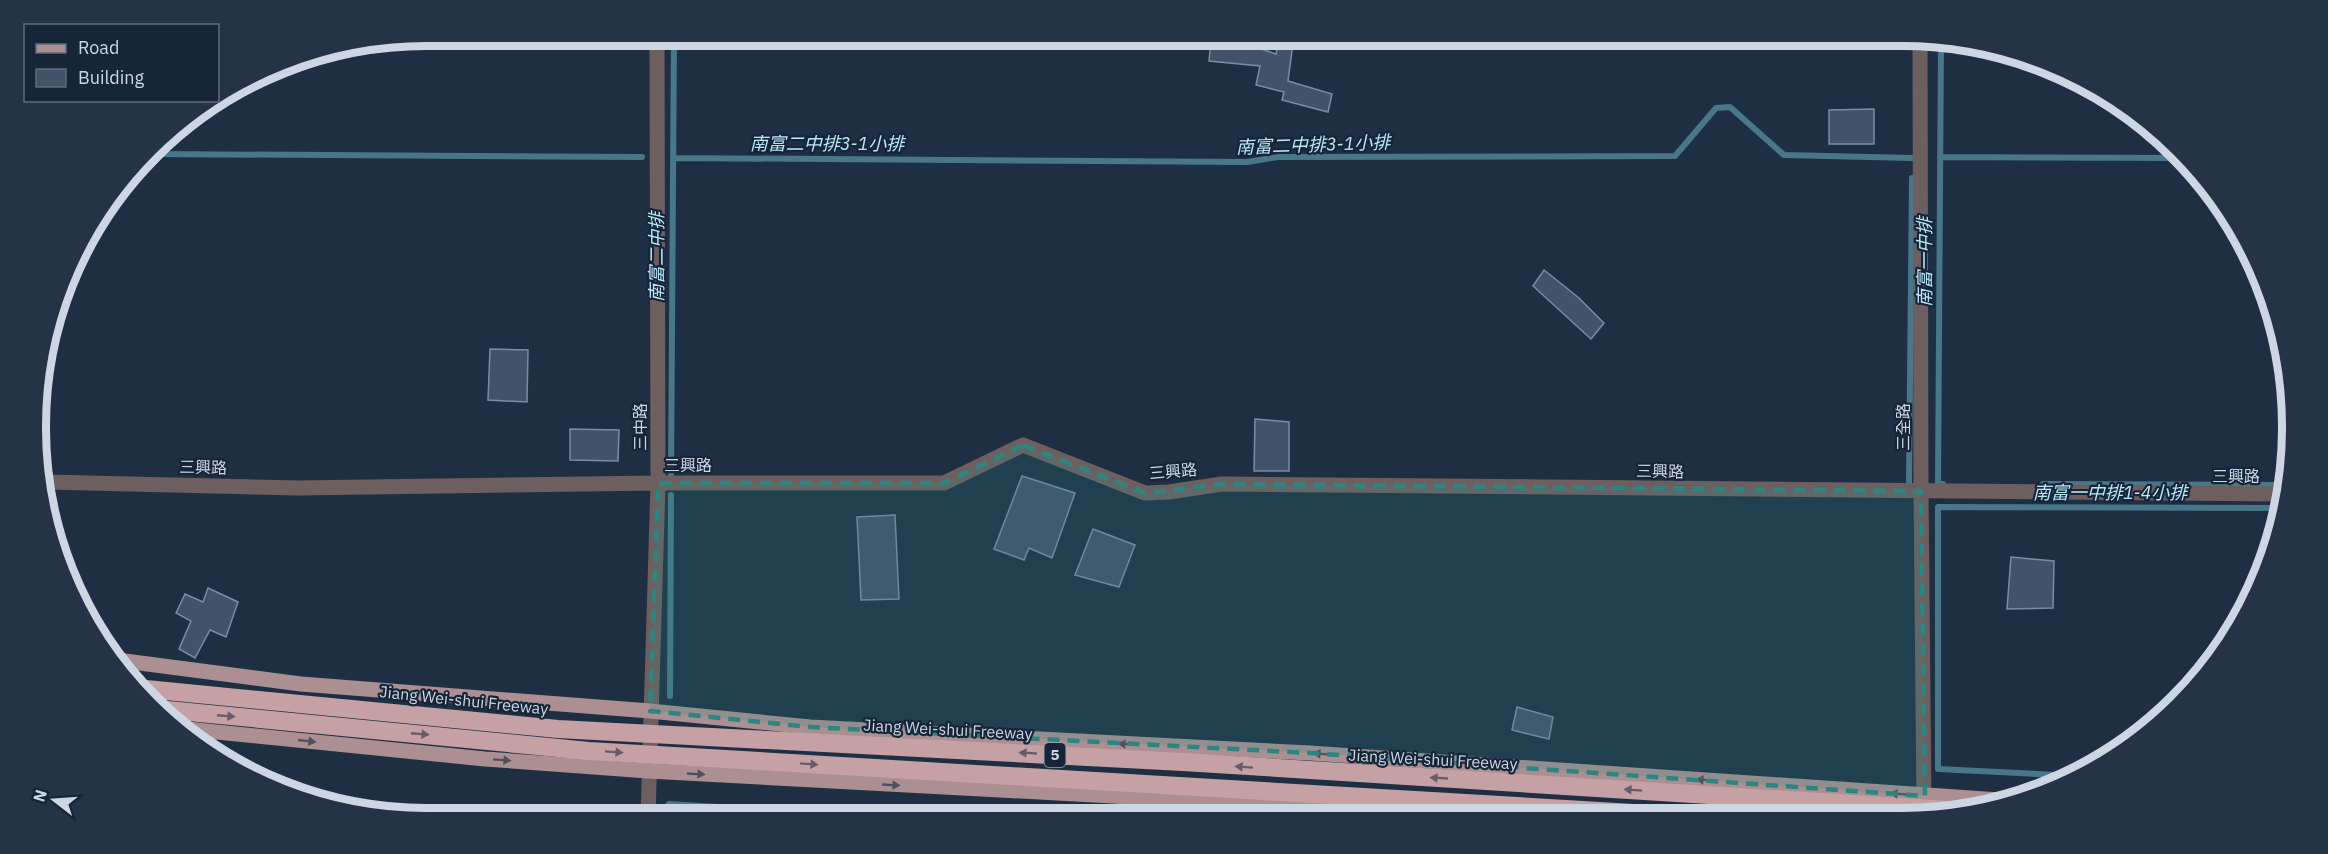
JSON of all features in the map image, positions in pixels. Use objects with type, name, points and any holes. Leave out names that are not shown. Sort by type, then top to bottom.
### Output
[{"type":"highway","name":"Jiang Wei-shui Freeway","points":[[152,690],[569,730],[1172,762],[1909,808]]},
{"type":"highway","name":"5","points":[[173,711],[589,751],[1549,808]]},
{"type":"main road","points":[[127,661],[302,684],[650,711],[810,727],[1310,753],[1980,799]]},
{"type":"main road","points":[[196,730],[485,759],[648,771],[1334,808]]},
{"type":"street","name":"三中路","points":[[648,808],[658,483],[657,46]]},
{"type":"street","name":"三全路","points":[[1920,47],[1924,807]]},
{"type":"street","name":"三興路","points":[[51,482],[298,488],[658,483],[944,483],[1023,445],[1145,493],[1222,484],[2275,494]]},
{"type":"highlighted area","points":[[1023,445],[1145,493],[1222,484],[1921,491],[1925,796],[1310,753],[810,727],[650,711],[658,483],[944,483]]},
{"type":"building","points":[[1210,46],[1253,46],[1276,54],[1278,46],[1293,46],[1288,81],[1332,94],[1328,112],[1282,100],[1284,92],[1256,85],[1260,66],[1209,61]]},
{"type":"building","points":[[1874,109],[1874,144],[1829,144],[1829,110]]},
{"type":"building","points":[[1544,270],[1579,298],[1604,323],[1591,339],[1533,286]]},
{"type":"building","points":[[490,349],[528,350],[527,402],[488,400]]},
{"type":"building","points":[[1255,419],[1289,422],[1289,471],[1254,471]]},
{"type":"building","points":[[570,429],[619,430],[618,461],[570,460]]},
{"type":"building","points":[[1022,476],[1075,493],[1052,558],[1029,548],[1024,560],[994,549]]},
{"type":"building","points":[[895,515],[899,599],[861,600],[857,517]]},
{"type":"building","points":[[1093,529],[1135,545],[1119,587],[1075,575]]},
{"type":"building","points":[[2011,557],[2054,561],[2053,608],[2007,609]]},
{"type":"building","points":[[208,588],[238,602],[226,637],[210,630],[195,658],[179,649],[191,621],[176,613],[185,594],[203,602]]},
{"type":"building","points":[[1517,707],[1553,717],[1549,739],[1512,730]]},
{"type":"waterway","name":"南富二中排","points":[[671,478],[674,46]]},
{"type":"waterway","name":"南富一中排","points":[[1941,49],[1938,484],[1943,484]]},
{"type":"waterway","name":"南富二中排3-1小排","points":[[673,158],[1247,162],[1278,157],[1675,156],[1716,108],[1730,107],[1784,155],[1912,158]]},
{"type":"waterway","points":[[162,154],[642,157]]},
{"type":"waterway","points":[[1940,157],[2170,158]]},
{"type":"waterway","name":"南富一中排1-4小排","points":[[1909,483],[1912,178]]},
{"type":"waterway","points":[[2043,484],[2277,485]]},
{"type":"waterway","name":"南富二中排","points":[[670,696],[671,495]]},
{"type":"waterway","name":"南富一中排","points":[[2055,775],[1938,769],[1938,507],[2273,508]]},
{"type":"waterway","points":[[669,808],[669,804],[734,808]]}]
